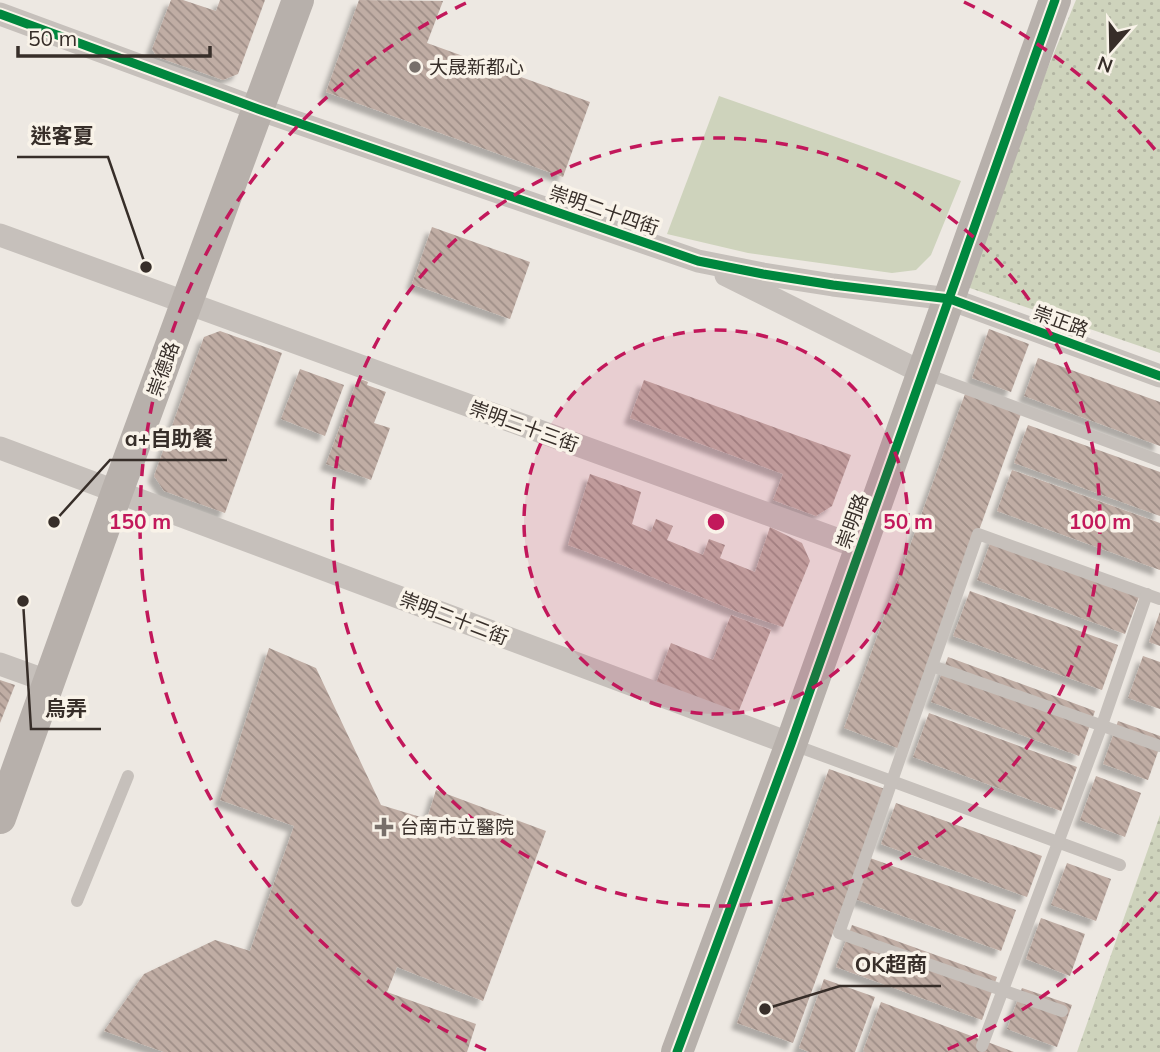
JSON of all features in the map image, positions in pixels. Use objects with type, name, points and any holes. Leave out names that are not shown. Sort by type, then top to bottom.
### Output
[{"type":"street","name":"崇德路","points":[[0,818],[298,0]]},
{"type":"street","name":"崇明路","points":[[677,1052],[791,744],[1055,0]]},
{"type":"street","name":"崇明二十四街","points":[[0,14],[258,109],[698,261],[833,285],[950,299]]},
{"type":"street","name":"崇明二十三街","points":[[0,235],[861,548]]},
{"type":"street","points":[[698,261],[923,373]]},
{"type":"street","name":"崇正路","points":[[950,299],[1160,376]]},
{"type":"street","name":"崇明二十二街","points":[[0,448],[791,744]]},
{"type":"street","points":[[0,664],[50,682]]},
{"type":"lane","points":[[923,373],[1160,461]]},
{"type":"lane","points":[[1062,1011],[839,933],[978,534],[1160,599]]},
{"type":"lane","points":[[982,1046],[1102,725],[1147,594]]},
{"type":"lane","points":[[932,666],[1160,746]]},
{"type":"lane","points":[[791,744],[1120,865]]},
{"type":"lane","points":[[76,901],[128,776]]},
{"type":"green space","points":[[1076,0],[1160,0],[1160,353],[967,287],[1010,159]]},
{"type":"green space","points":[[719,96],[961,181],[931,255],[916,270],[892,273],[748,253],[667,234]]},
{"type":"green space","points":[[1160,815],[1160,1052],[1077,1052]]},
{"type":"building","points":[[171,0],[183,0],[216,11],[220,0],[265,0],[238,74],[223,80],[157,57],[152,49]]},
{"type":"building","name":"大晟新都心","points":[[359,0],[443,1],[427,43],[590,102],[563,177],[326,92]]},
{"type":"building","points":[[432,227],[530,262],[510,319],[412,284]]},
{"type":"building","points":[[989,329],[1029,344],[1011,392],[972,378]]},
{"type":"building","points":[[220,331],[282,353],[225,513],[164,491],[154,476],[204,337]]},
{"type":"building","points":[[1038,358],[1160,402],[1160,446],[1024,396]]},
{"type":"building","points":[[300,369],[344,385],[325,436],[281,419]]},
{"type":"building","points":[[358,378],[368,382],[367,385],[386,392],[374,423],[390,428],[371,480],[326,464]]},
{"type":"building","points":[[644,380],[851,455],[832,506],[816,516],[773,500],[783,474],[630,418]]},
{"type":"building","points":[[965,394],[1021,414],[900,749],[844,728]]},
{"type":"building","points":[[1028,425],[1160,472],[1160,516],[1014,463]]},
{"type":"building","points":[[1012,470],[1160,523],[1160,570],[997,511]]},
{"type":"building","points":[[590,474],[641,492],[632,524],[651,532],[656,519],[673,526],[667,540],[703,555],[709,539],[725,545],[720,558],[755,572],[770,527],[802,543],[810,561],[783,627],[568,545]]},
{"type":"building","points":[[993,535],[1142,589],[1125,634],[977,580]]},
{"type":"building","points":[[970,591],[1118,645],[1102,690],[953,636]]},
{"type":"building","points":[[1160,612],[1160,646],[1149,642]]},
{"type":"building","points":[[731,615],[771,630],[736,718],[655,686],[671,643],[713,660]]},
{"type":"building","points":[[269,648],[316,668],[381,805],[427,819],[436,790],[546,831],[483,1001],[397,967],[387,992],[476,1024],[467,1052],[164,1052],[104,1031],[144,974],[215,940],[250,951],[294,826],[220,800]]},
{"type":"building","points":[[1143,656],[1160,662],[1160,709],[1128,698]]},
{"type":"building","points":[[948,657],[1095,711],[1079,756],[931,702]]},
{"type":"building","points":[[0,680],[15,685],[0,723]]},
{"type":"building","points":[[929,713],[1077,767],[1061,811],[913,757]]},
{"type":"building","points":[[1118,721],[1160,736],[1160,746],[1148,780],[1103,764]]},
{"type":"building","points":[[829,769],[885,789],[793,1043],[737,1023]]},
{"type":"building","points":[[1096,776],[1141,793],[1125,837],[1080,820]]},
{"type":"building","points":[[896,803],[1042,856],[1027,897],[881,844]]},
{"type":"building","points":[[870,858],[1016,910],[1001,951],[855,899]]},
{"type":"building","points":[[1067,863],[1111,879],[1096,921],[1051,905]]},
{"type":"building","points":[[1041,918],[1085,934],[1070,976],[1026,959]]},
{"type":"building","points":[[852,925],[997,977],[982,1020],[836,967]]},
{"type":"building","points":[[824,979],[875,997],[855,1052],[809,1052],[799,1048]]},
{"type":"building","points":[[1022,988],[1072,1005],[1057,1047],[1007,1029]]},
{"type":"building","points":[[881,1002],[1014,1052],[865,1052],[863,1051]]},
{"type":"cycle path","points":[[677,1052],[791,744],[1055,0]]},
{"type":"cycle path","points":[[0,14],[258,109],[698,261],[833,285],[950,299],[1160,376]]},
{"type":"place","name":"大晟新都心","points":[[415,67]]},
{"type":"place","name":"迷客夏","points":[[146,267]]},
{"type":"place","name":"a+自助餐","points":[[54,522]]},
{"type":"place","name":"烏弄","points":[[23,601]]},
{"type":"place","name":"台南市立醫院","points":[[384,827]]},
{"type":"place","name":"OK超商","points":[[765,1009]]}]
